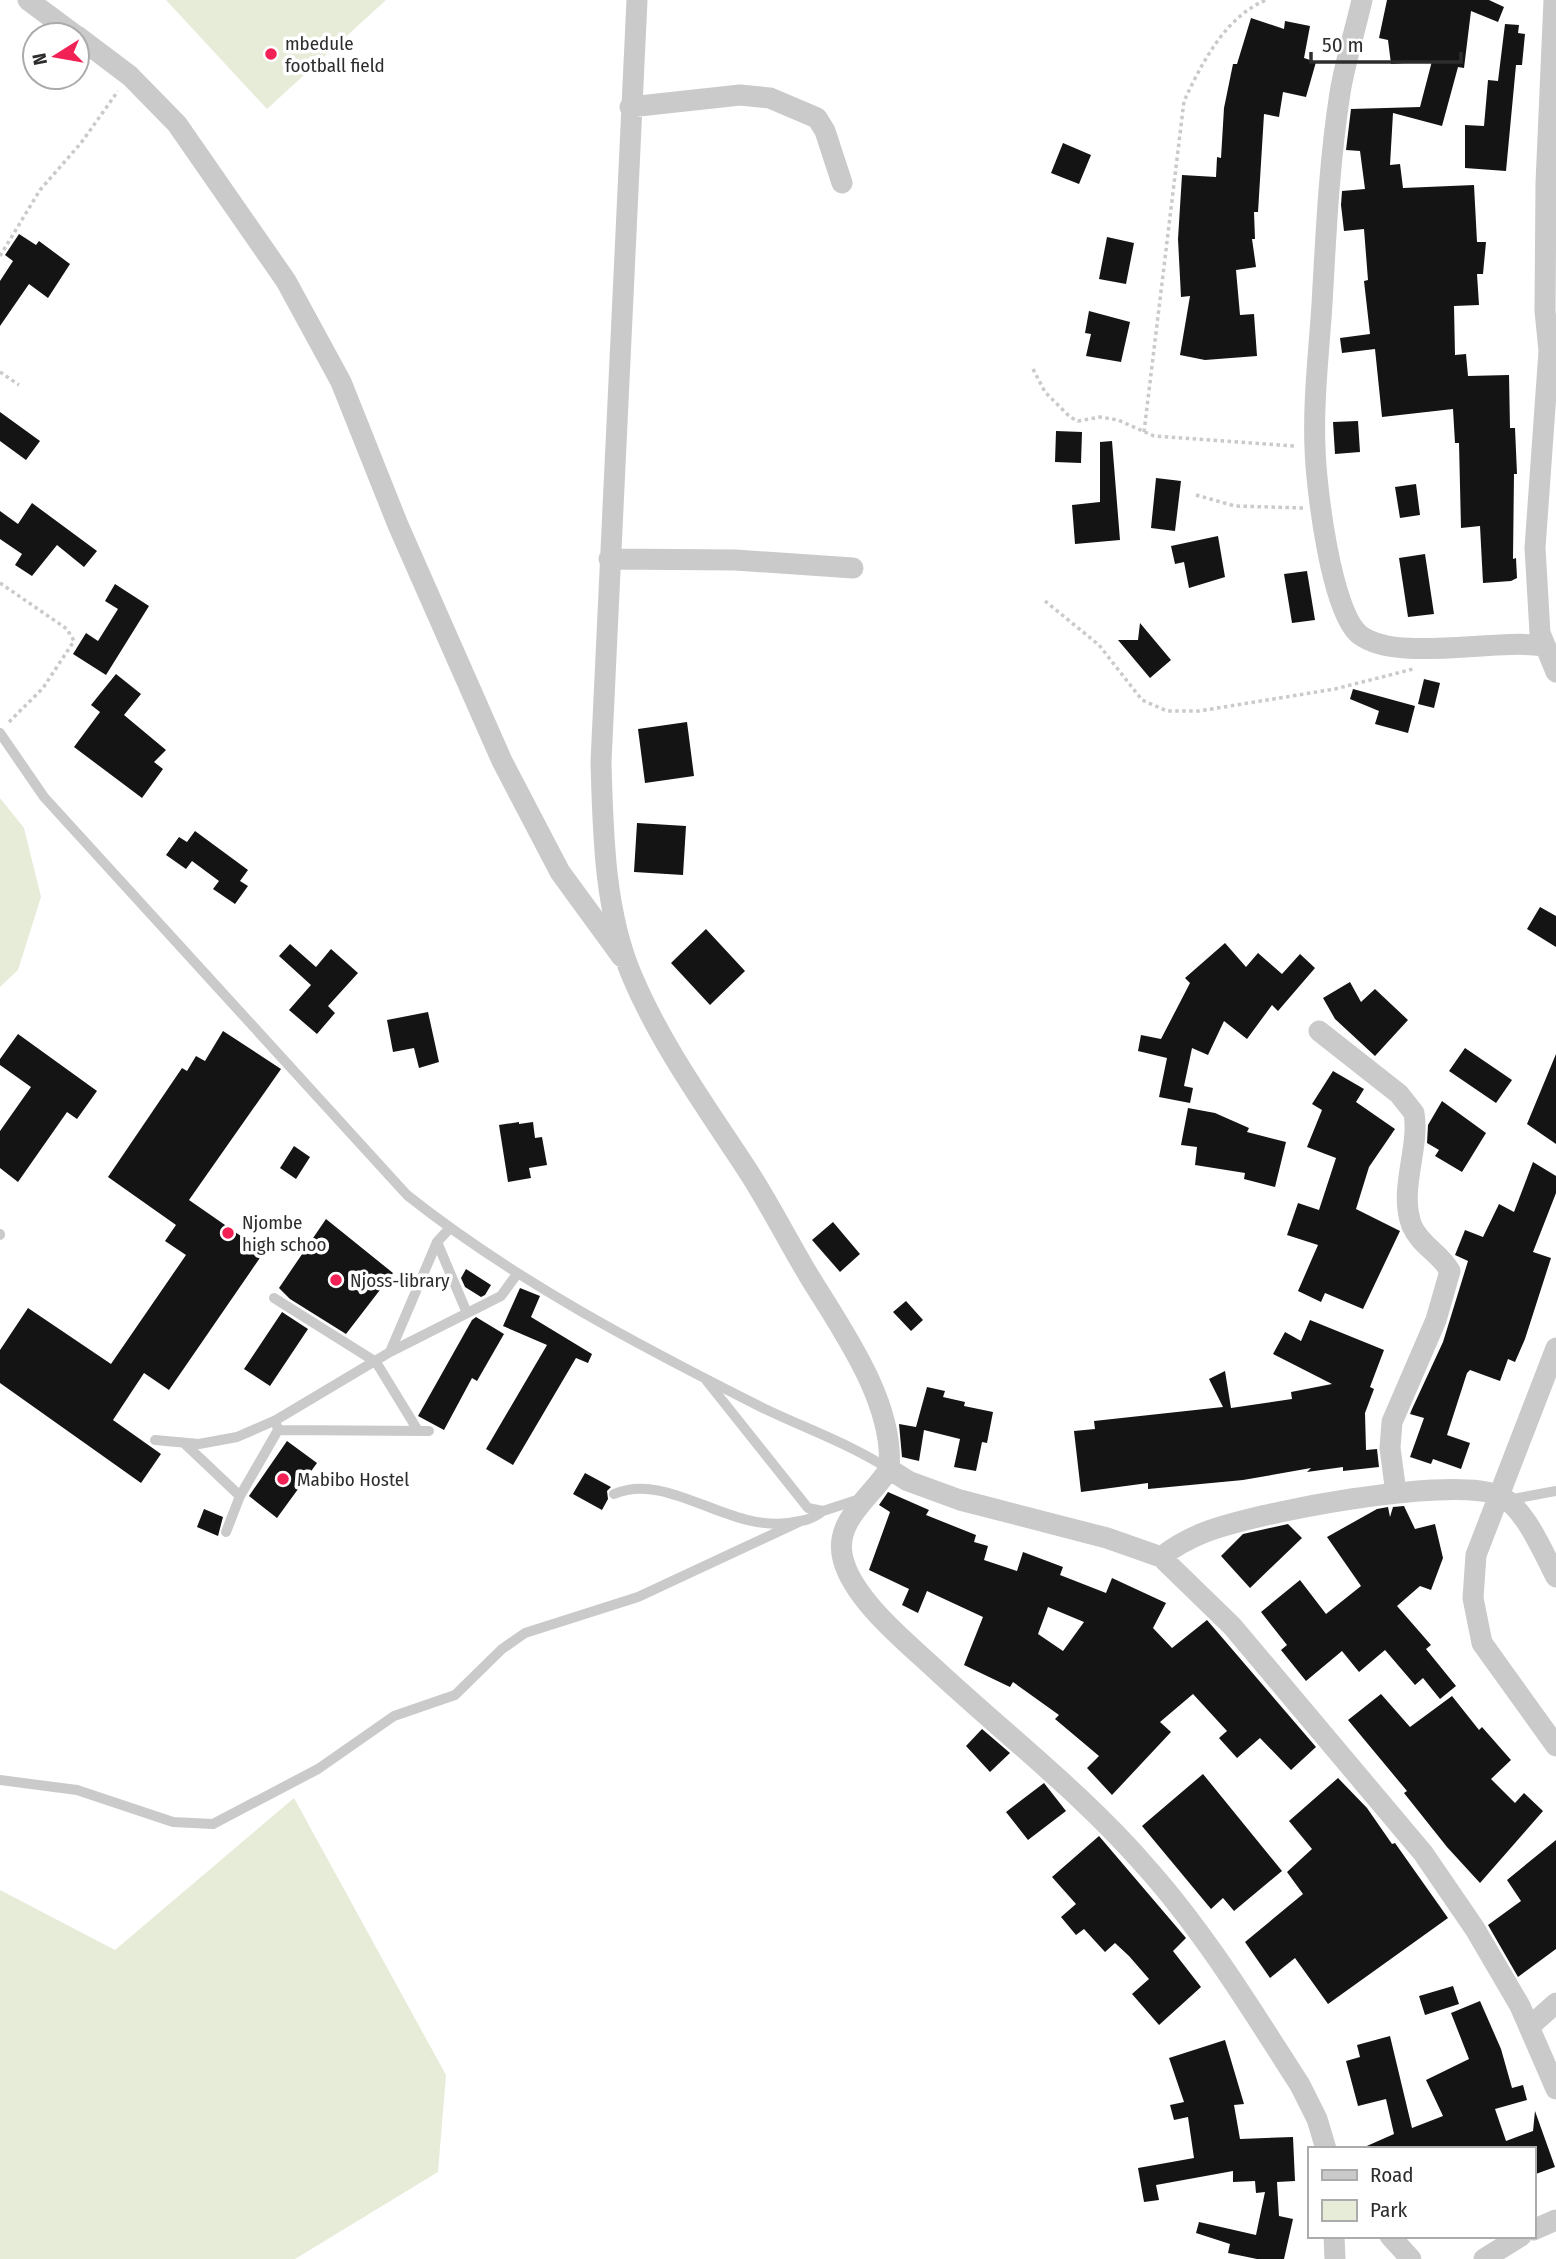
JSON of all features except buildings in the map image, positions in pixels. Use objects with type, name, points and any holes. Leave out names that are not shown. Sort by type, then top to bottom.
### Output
[{"type":"street","points":[[28,0],[56,21]]},
{"type":"street","points":[[637,0],[603,686],[602,810],[613,906],[626,961],[650,1016],[750,1174],[860,1362],[886,1433],[889,1469],[846,1524],[840,1546],[845,1568],[902,1639],[1062,1779],[1147,1867],[1204,1943],[1300,2085],[1317,2119],[1324,2147]]},
{"type":"street","points":[[1362,0],[1340,90],[1332,157],[1315,448],[1322,509],[1342,608],[1350,625],[1361,636],[1384,645],[1418,649],[1497,643],[1544,646]]},
{"type":"street","points":[[1553,0],[1546,183],[1545,311],[1553,352],[1535,548],[1538,618],[1544,646],[1556,672]]},
{"type":"street","points":[[91,47],[130,76],[177,124],[286,281],[341,382],[398,525],[502,761],[560,873],[599,929],[626,961]]},
{"type":"street","points":[[630,107],[740,95],[770,98],[817,118],[825,131],[842,183]]},
{"type":"street","points":[[609,559],[735,560],[853,568]]},
{"type":"street","points":[[1320,1031],[1399,1094],[1415,1112],[1408,1196],[1410,1219],[1416,1234],[1450,1271],[1436,1320],[1392,1422],[1390,1448],[1396,1493]]},
{"type":"street","points":[[1556,1348],[1502,1498],[1476,1555],[1473,1598],[1476,1625],[1482,1643],[1556,1746]]},
{"type":"street","points":[[889,1469],[908,1481],[949,1496],[1107,1538],[1161,1557],[1232,1626],[1423,1853],[1475,1929],[1529,2027],[1556,2089]]},
{"type":"street","points":[[1161,1557],[1201,1534],[1277,1513],[1396,1493],[1463,1492],[1502,1498],[1528,1526],[1556,1577]]},
{"type":"street","points":[[1529,2027],[1556,2003]]},
{"type":"street","points":[[1535,2229],[1556,2220]]},
{"type":"street","points":[[1334,2238],[1335,2259]]},
{"type":"street","points":[[1392,2238],[1411,2259]]},
{"type":"street","points":[[1484,2259],[1518,2238]]},
{"type":"lane","points":[[0,732],[44,797],[407,1195],[449,1229],[517,1274],[762,1407],[857,1448],[889,1469]]},
{"type":"lane","points":[[390,1352],[437,1242],[449,1229]]},
{"type":"lane","points":[[437,1242],[467,1313]]},
{"type":"lane","points":[[155,1440],[200,1444],[277,1425],[390,1352],[501,1296],[517,1274]]},
{"type":"lane","points":[[274,1298],[376,1362],[423,1430],[277,1425]]},
{"type":"lane","points":[[703,1376],[800,1501],[808,1508],[823,1511]]},
{"type":"lane","points":[[226,1532],[240,1496],[277,1425]]},
{"type":"lane","points":[[184,1443],[240,1496]]},
{"type":"lane","points":[[614,1494],[632,1489],[661,1490],[708,1509],[757,1523],[801,1521]]},
{"type":"lane","points":[[1502,1498],[1556,1491]]},
{"type":"lane","points":[[0,1780],[66,1787],[173,1822],[213,1824],[318,1769],[394,1716],[455,1695],[502,1649],[525,1633],[638,1597],[823,1511],[866,1497]]},
{"type":"path","points":[[1144,432],[1184,101],[1201,66],[1228,27],[1251,6],[1266,0]]},
{"type":"path","points":[[0,256],[40,190],[81,143],[130,76]]},
{"type":"path","points":[[1033,369],[1045,392],[1070,417],[1078,421],[1109,418],[1144,432],[1189,439],[1315,448]]},
{"type":"path","points":[[0,372],[19,385]]},
{"type":"path","points":[[1196,495],[1235,506],[1322,509]]},
{"type":"path","points":[[0,583],[67,629],[74,641],[43,688],[0,732]]},
{"type":"path","points":[[1045,601],[1099,645],[1142,701],[1167,711],[1199,711],[1335,689],[1416,668]]},
{"type":"green space","name":"mbedule football field","points":[[166,0],[386,0],[267,109]]},
{"type":"green space","points":[[0,798],[24,828],[41,897],[18,970],[0,987]]},
{"type":"green space","points":[[294,1798],[446,2075],[438,2172],[295,2259],[0,2259],[0,1890],[115,1950]]},
{"type":"place","name":"mbedule football field","points":[[271,54]]},
{"type":"place","name":"Njombe high schoo","points":[[228,1233]]},
{"type":"place","name":"Njoss-library","points":[[336,1280]]},
{"type":"place","name":"Mabibo Hostel","points":[[283,1479]]}]
